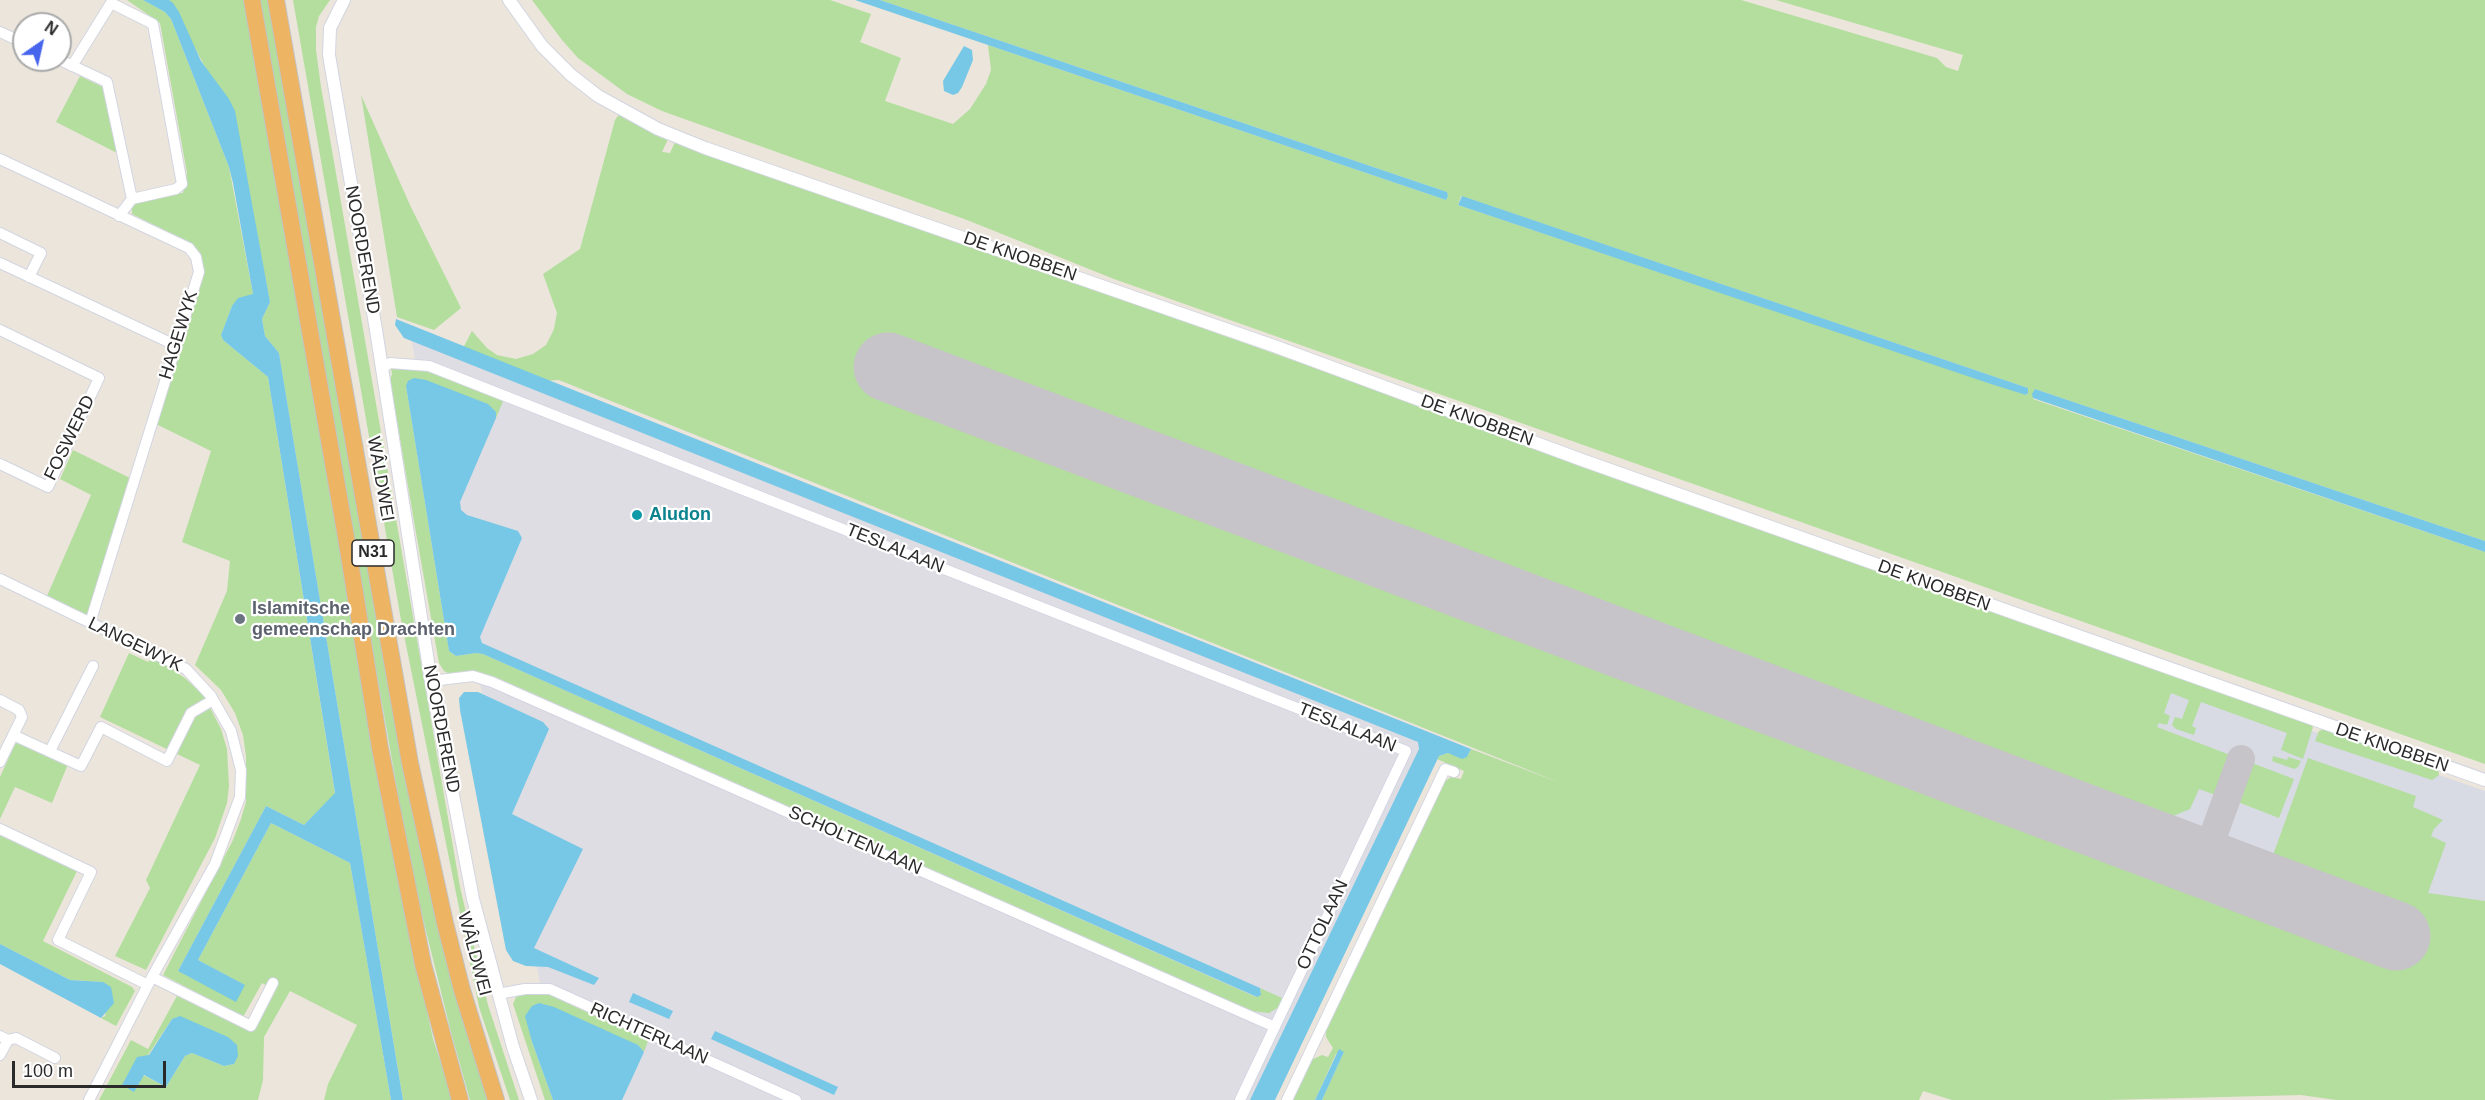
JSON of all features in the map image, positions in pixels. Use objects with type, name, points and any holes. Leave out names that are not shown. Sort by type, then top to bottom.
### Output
[{"type":"highway","name":"N31","points":[[252,0],[346,537],[380,748],[423,964],[460,1100]]},
{"type":"highway","name":"WÂLDWEI","points":[[276,0],[410,763],[462,990],[496,1100]]},
{"type":"street","name":"NOORDEREND","points":[[344,0],[330,28],[329,55],[382,368],[431,681],[473,899],[498,994],[531,1100]]},
{"type":"street","name":"DE KNOBBEN","points":[[509,0],[542,46],[571,75],[624,112],[666,133],[1274,346],[1582,460],[2485,780]]},
{"type":"street","points":[[119,216],[132,199],[176,189],[182,184],[153,24],[111,3],[72,66],[107,82],[132,199]]},
{"type":"street","name":"HAGEWYK","points":[[0,159],[189,248],[196,257],[199,272],[90,623]]},
{"type":"street","points":[[0,233],[41,253],[29,277]]},
{"type":"street","points":[[0,263],[177,346]]},
{"type":"street","name":"FOSWERD","points":[[0,330],[99,378],[48,487],[0,464]]},
{"type":"street","name":"TESLALAAN","points":[[382,368],[390,363],[429,366],[1406,751]]},
{"type":"street","name":"LANGEWYK","points":[[0,579],[186,669],[213,700],[231,731],[241,770],[240,797],[214,864],[89,1100]]},
{"type":"street","points":[[51,751],[93,666]]},
{"type":"street","name":"SCHOLTENLAAN","points":[[431,681],[473,676],[492,682],[1275,1027]]},
{"type":"street","points":[[0,700],[19,710],[22,717],[0,762]]},
{"type":"street","points":[[13,735],[81,766],[101,727],[167,761],[191,713],[213,700]]},
{"type":"street","name":"OTTOLAAN","points":[[1240,1100],[1406,751]]},
{"type":"street","points":[[1287,1100],[1318,1046],[1445,769],[1454,772]]},
{"type":"street","points":[[0,829],[92,872],[58,940],[251,1026],[273,983]]},
{"type":"street","name":"RICHTERLAAN","points":[[498,994],[525,989],[550,989],[795,1100]]},
{"type":"street","points":[[0,1055],[4,1038],[16,1038],[55,1058]]},
{"type":"shaded area","points":[[635,147],[2485,791],[2485,901],[2428,894],[2378,1027],[1616,805],[559,380]]},
{"type":"shaded area","points":[[410,333],[1435,743],[1264,1100],[577,1100],[551,1038]]},
{"type":"green space","points":[[127,0],[143,0],[165,12],[171,19],[229,167],[253,294],[232,306],[221,335],[223,340],[268,377],[335,794],[304,825],[266,806],[178,971],[244,985],[198,960],[271,823],[350,863],[391,1100],[324,1100],[328,1084],[357,1025],[290,991],[264,1037],[263,1080],[258,1100],[99,1100],[131,1040],[148,1049],[178,994],[252,1031],[274,990],[262,983],[243,1017],[163,975],[233,840],[241,819],[246,802],[246,756],[243,735],[235,713],[221,690],[195,665],[227,591],[230,561],[182,542],[211,451],[154,423],[201,269],[184,240],[132,214],[132,204],[148,196],[183,193],[187,173],[160,23]],"holes":[[[172,1019],[234,1064],[224,1066],[192,1053],[185,1056],[166,1087],[143,1075],[148,1055]]]},
{"type":"green space","points":[[169,0],[245,0],[397,874],[433,1039],[453,1100],[403,1100],[279,353],[265,336],[262,319],[270,302],[259,246],[210,76]]},
{"type":"green space","points":[[259,0],[270,0],[336,372],[488,1100],[470,1100],[412,874]]},
{"type":"green space","points":[[293,0],[330,0],[319,16],[316,27],[316,50],[321,87],[460,887],[488,1005],[519,1100],[510,1100],[479,1007],[401,620]]},
{"type":"green space","points":[[532,0],[830,0],[871,14],[860,42],[901,58],[885,101],[953,124],[970,109],[986,84],[991,70],[988,45],[1446,200],[1447,192],[880,0],[1741,0],[1937,58],[1946,67],[1958,71],[1963,55],[1776,0],[2485,0],[2485,541],[2035,389],[2033,399],[2485,552],[2485,764],[1114,279],[967,220],[662,111],[627,94],[578,58]],"holes":[[[1461,196],[2028,388],[2027,395],[1458,205]]]},
{"type":"green space","points":[[80,76],[113,92],[125,157],[56,122]]},
{"type":"green space","points":[[361,95],[410,205],[461,308],[434,330],[397,317]]},
{"type":"green space","points":[[620,113],[669,137],[662,152],[670,153],[676,140],[2309,723],[2313,727],[2303,759],[2281,750],[2287,733],[2201,702],[2192,726],[2196,728],[2194,735],[2176,729],[2172,725],[2175,717],[2182,719],[2189,700],[2171,693],[2164,713],[2170,716],[2167,725],[2159,723],[2157,727],[2238,758],[2224,798],[2199,789],[2190,809],[2161,821],[896,346],[880,386],[2251,905],[2255,904],[2256,899],[2391,950],[2403,921],[2268,869],[2308,758],[2416,796],[2413,807],[2443,820],[2431,836],[2446,843],[2428,893],[2485,901],[2485,1100],[2336,1100],[2301,1095],[2106,1100],[1952,1100],[1923,1091],[1919,1100],[1322,1100],[1344,1052],[1336,1054],[1315,1100],[1292,1100],[1311,1060],[1322,1055],[1328,1057],[1333,1048],[1326,1037],[1326,1027],[1443,783],[1451,777],[1461,779],[1464,771],[1437,759],[1439,756],[1448,753],[1467,757],[1471,749],[1563,784],[559,380],[538,381],[462,350],[472,331],[487,348],[497,355],[516,359],[533,354],[546,345],[554,329],[557,313],[543,274],[580,249],[615,120]]},
{"type":"green space","points":[[390,363],[433,370],[504,399],[496,418],[496,412],[406,386],[449,651],[456,656],[483,654],[1256,997],[1261,995],[1260,988],[1282,998],[1279,1007],[1269,1013],[1251,1011],[493,676],[469,672],[450,674],[444,671],[439,663],[415,527],[390,380],[392,374]]},
{"type":"green space","points":[[73,450],[130,478],[88,616],[47,596],[91,495],[60,479]]},
{"type":"green space","points":[[129,653],[148,662],[154,656],[186,679],[204,696],[221,729],[227,749],[229,786],[227,803],[215,838],[146,970],[115,956],[150,888],[146,880],[200,765],[100,717]]},
{"type":"green space","points":[[2326,728],[2438,767],[2439,775],[2432,780],[2315,741],[2319,731]]},
{"type":"green space","points":[[17,740],[68,764],[52,803],[15,787],[0,819],[0,777]]},
{"type":"green space","points":[[2273,756],[2301,761],[2294,769],[2272,761]]},
{"type":"green space","points":[[2244,760],[2294,779],[2279,818],[2230,799]]},
{"type":"green space","points":[[0,832],[76,868],[77,871],[43,941],[132,987],[135,991],[116,1026],[101,1018],[105,1016],[110,987],[102,982],[70,980],[0,944]]},
{"type":"green space","points":[[546,993],[563,999],[649,1038],[644,1052],[638,1045],[526,1016],[532,1042],[553,1100],[545,1100],[513,1004],[517,995]]},
{"type":"water","points":[[143,0],[169,0],[173,3],[201,61],[235,111],[270,302],[262,319],[265,336],[279,353],[403,1100],[391,1100],[350,863],[271,823],[198,960],[245,985],[236,1002],[178,971],[266,806],[304,825],[335,793],[268,377],[223,340],[221,335],[232,306],[238,298],[253,294],[233,183],[229,167],[171,19],[165,12]]},
{"type":"water","points":[[855,0],[880,0],[1447,192],[1448,196],[1446,200]]},
{"type":"water","points":[[964,46],[972,50],[973,60],[962,87],[958,93],[953,95],[944,91],[943,81]]},
{"type":"water","points":[[1462,196],[2028,388],[2028,393],[2026,395],[1991,384],[1458,205]]},
{"type":"water","points":[[396,319],[1471,749],[1467,757],[1462,759],[1448,753],[1439,756],[1275,1100],[1250,1100],[1419,749],[1418,742],[404,338],[395,325]]},
{"type":"water","points":[[414,378],[426,380],[488,404],[496,412],[496,418],[460,502],[461,510],[467,515],[518,531],[522,538],[480,637],[482,643],[1260,988],[1261,995],[1257,997],[483,654],[456,656],[449,651],[406,386],[408,381]]},
{"type":"water","points":[[2035,389],[2485,541],[2485,552],[2033,398],[2032,394]]},
{"type":"water","points":[[464,692],[478,692],[543,722],[549,729],[512,814],[583,849],[534,948],[599,978],[594,985],[548,967],[526,966],[513,961],[506,950],[460,710],[459,698]]},
{"type":"water","points":[[0,944],[70,980],[103,982],[111,987],[114,1003],[101,1018],[0,964]]},
{"type":"water","points":[[633,993],[673,1011],[669,1019],[629,1002]]},
{"type":"water","points":[[539,1003],[554,1007],[638,1045],[644,1052],[622,1100],[553,1100],[525,1016],[532,1006]]},
{"type":"water","points":[[180,1016],[228,1037],[237,1045],[238,1056],[234,1064],[224,1066],[192,1053],[185,1056],[166,1087],[144,1075],[134,1092],[122,1085],[137,1057],[149,1055],[172,1019]]},
{"type":"water","points":[[715,1031],[838,1087],[834,1095],[711,1039]]},
{"type":"water","points":[[1339,1049],[1344,1052],[1322,1100],[1315,1100]]},
{"type":"taxiway","points":[[2203,864],[2241,759]]},
{"type":"runway","points":[[888,367],[2396,936]]},
{"type":"place","name":"Aludon","points":[[637,515]]},
{"type":"place","name":"Islamitsche gemeenschap Drachten","points":[[240,619]]}]
